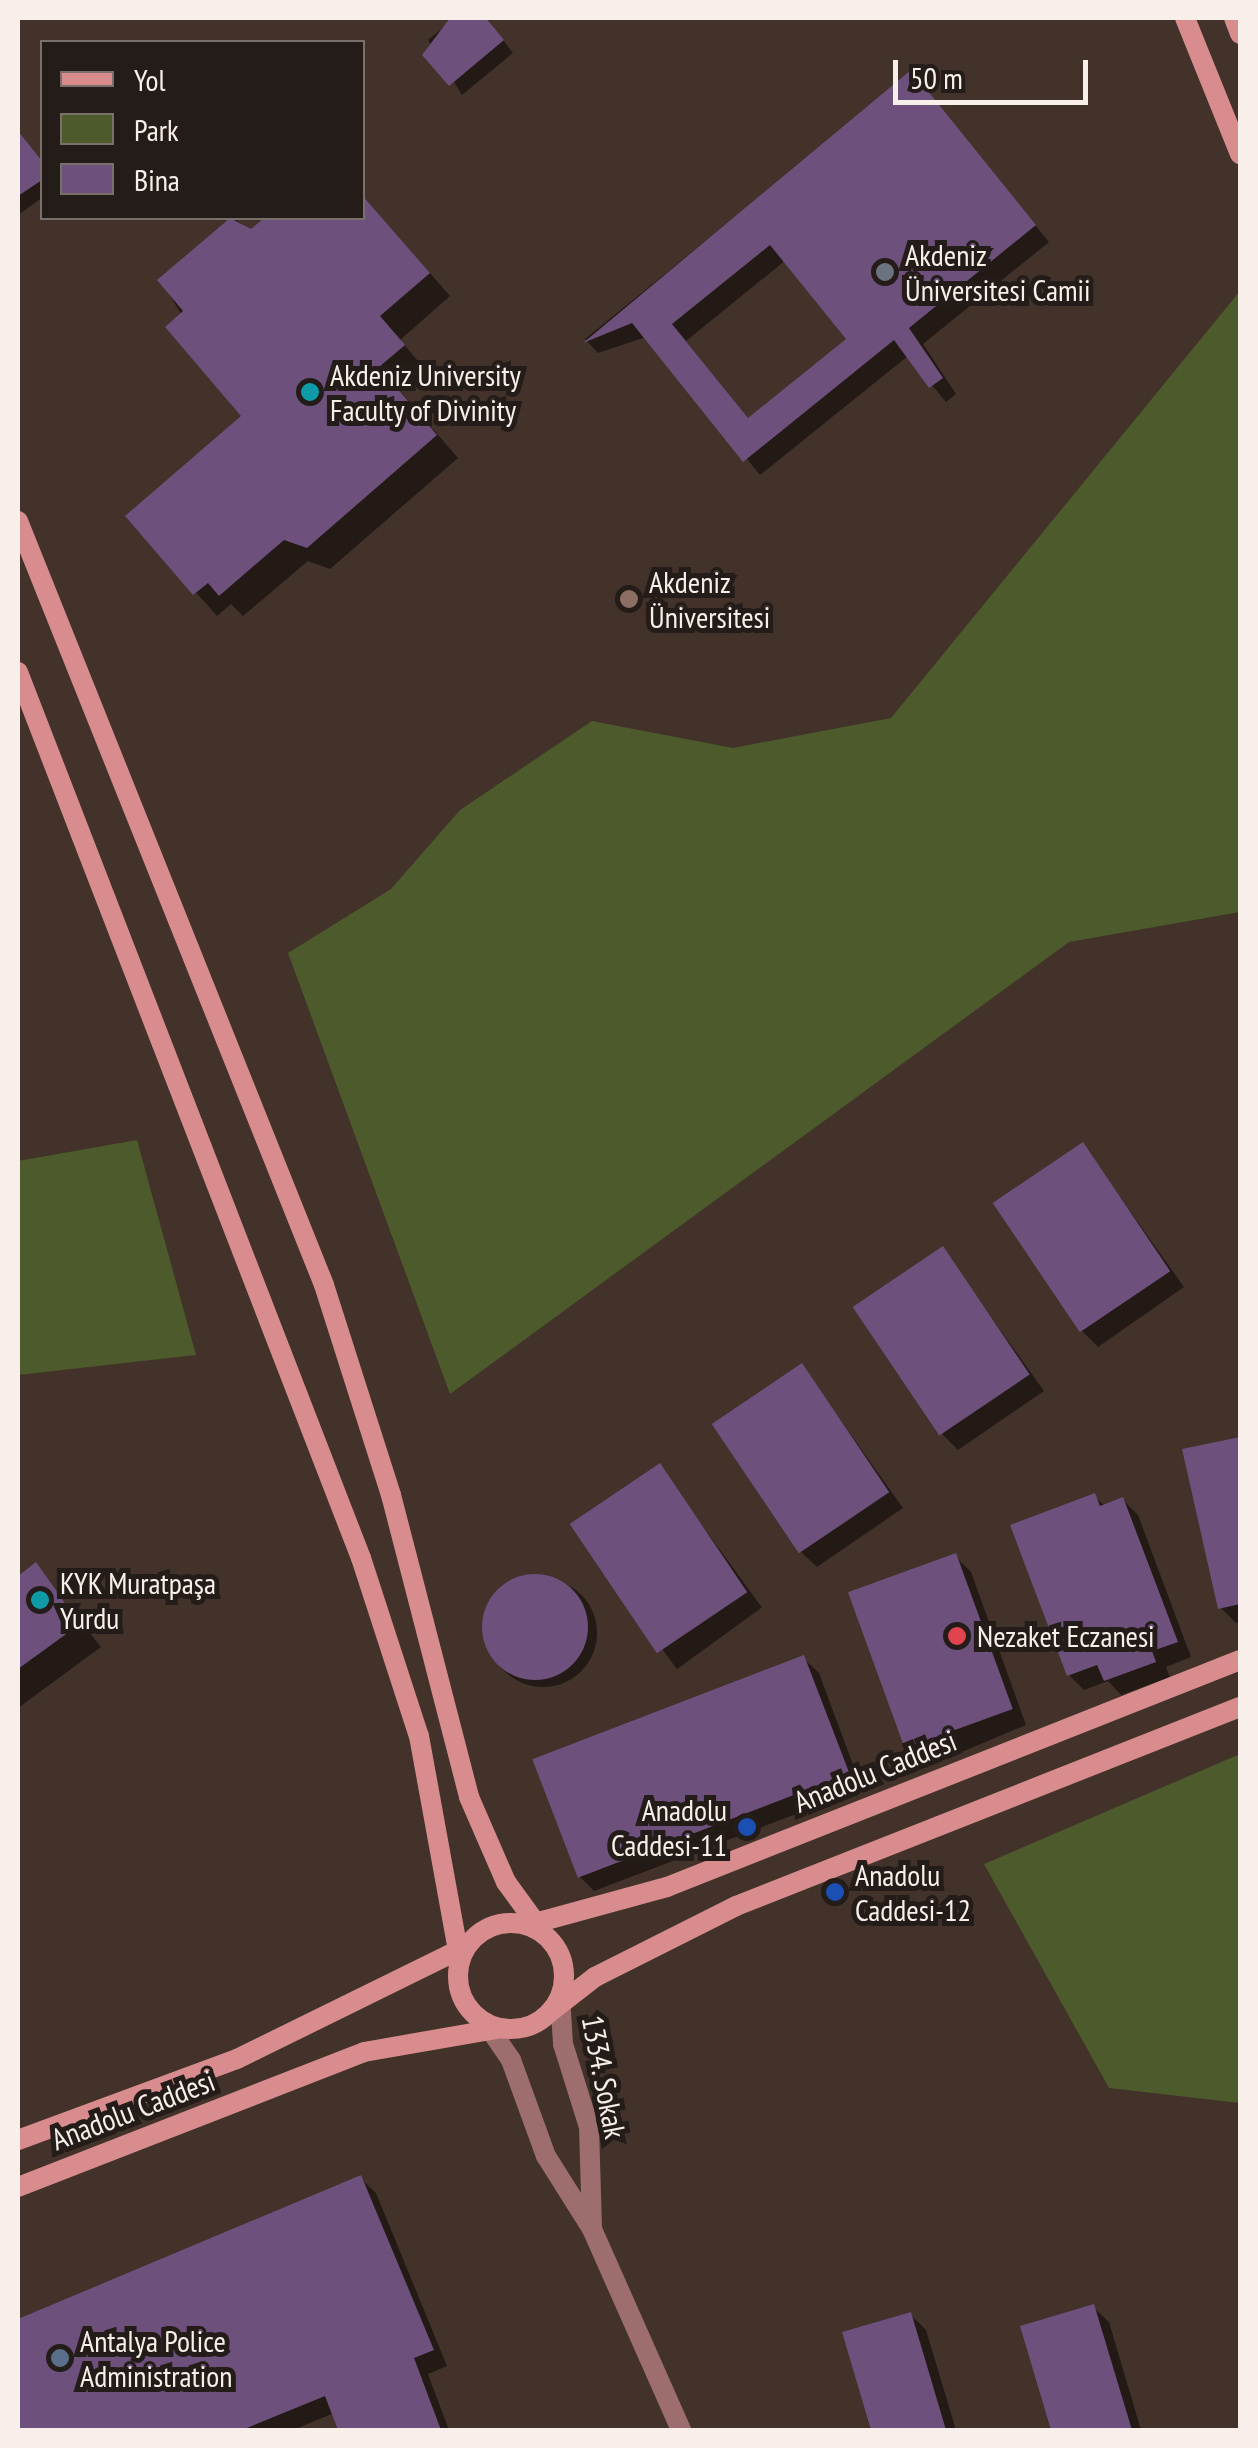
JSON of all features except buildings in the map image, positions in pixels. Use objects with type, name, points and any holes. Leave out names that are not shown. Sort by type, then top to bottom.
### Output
[{"type":"street","points":[[1185,18],[1240,154]]},
{"type":"street","points":[[1234,18],[1240,34]]},
{"type":"street","points":[[18,521],[324,1285],[391,1495],[469,1798],[535,1927],[562,1962],[556,2004]]},
{"type":"street","points":[[18,672],[362,1558],[418,1736],[462,1953],[462,1996],[492,2026],[556,2004],[594,1977],[736,1906],[1240,1707]]},
{"type":"street","name":"Anadolu Caddesi","points":[[535,1927],[667,1887],[1240,1660]]},
{"type":"street","points":[[462,1953],[494,1925],[535,1927]]},
{"type":"street","name":"Anadolu Caddesi","points":[[18,2140],[237,2059],[462,1953]]},
{"type":"street","name":"1334. Sokak","points":[[556,2004],[589,2127],[592,2229]]},
{"type":"street","name":"Anadolu Caddesi","points":[[18,2187],[364,2052],[492,2026]]},
{"type":"street","name":"1334. Sokak","points":[[492,2026],[546,2156],[592,2229],[681,2430]]},
{"type":"green space","points":[[1240,291],[1240,912],[1069,942],[450,1394],[288,953],[391,889],[460,810],[592,721],[733,748],[891,718]]},
{"type":"green space","points":[[137,1140],[196,1355],[18,1375],[18,1161]]},
{"type":"green space","points":[[1240,1754],[1240,2103],[1109,2088],[984,1864]]},
{"type":"place","name":"Akdeniz Üniversitesi Camii","points":[[885,272]]},
{"type":"place","name":"Akdeniz University Faculty of Divinity","points":[[310,392]]},
{"type":"place","name":"Akdeniz Üniversitesi","points":[[629,599]]},
{"type":"place","name":"KYK Muratpaşa Yurdu","points":[[40,1600]]},
{"type":"place","name":"Nezaket Eczanesi","points":[[957,1636]]},
{"type":"place","name":"Anadolu Caddesi-11","points":[[747,1827]]},
{"type":"place","name":"Anadolu Caddesi-12","points":[[835,1892]]},
{"type":"place","name":"Antalya Police Administration","points":[[60,2358]]}]
